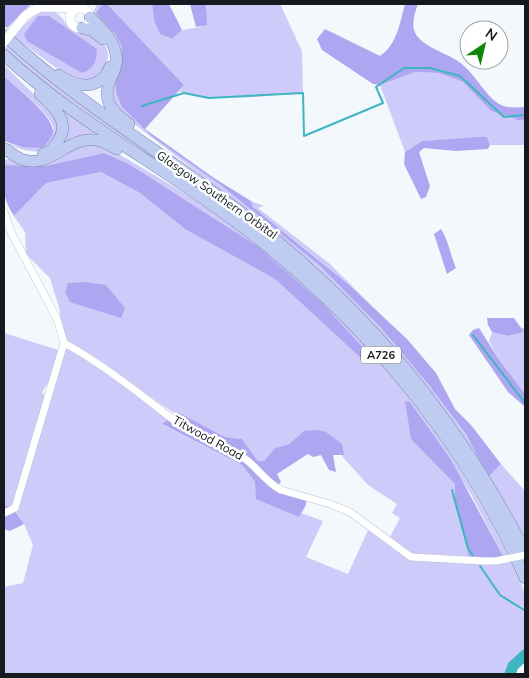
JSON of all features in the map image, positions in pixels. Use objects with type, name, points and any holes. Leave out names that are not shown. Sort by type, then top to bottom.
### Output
[{"type":"highway","points":[[90,16],[112,42],[116,55],[115,69],[107,91],[107,100],[110,108],[204,185]]},
{"type":"highway","points":[[4,34],[64,78],[75,84],[87,85],[103,78],[109,70],[112,56],[108,43],[100,35],[82,28]]},
{"type":"highway","name":"Glasgow Southern Orbital","points":[[4,34],[66,88],[251,220],[309,268],[349,306],[386,345],[427,394],[495,494],[525,551]]},
{"type":"highway","points":[[4,56],[56,111],[63,126],[58,142],[47,152],[37,155],[4,149]]},
{"type":"highway","name":"Glasgow Southern Orbital","points":[[4,56],[70,109],[224,213],[286,262],[327,298],[384,359],[420,403],[457,454],[496,520],[525,578]]},
{"type":"highway","points":[[4,149],[21,159],[37,161],[49,158],[76,143],[95,140],[108,144],[180,183]]},
{"type":"street","points":[[56,8],[74,26],[82,28],[89,23],[94,4]]},
{"type":"street","points":[[4,42],[25,16],[36,9],[80,7],[86,10],[90,16]]},
{"type":"street","points":[[70,20],[71,13],[80,7]]},
{"type":"street","points":[[4,212],[11,232],[56,318],[64,343],[15,508],[4,513]]},
{"type":"street","name":"Titwood Road","points":[[64,343],[82,352],[175,421],[205,439],[241,456],[254,465],[276,488],[350,512],[411,557],[496,561],[525,555]]},
{"type":"shaded area","points":[[4,4],[31,4],[7,28],[4,25]]},
{"type":"shaded area","points":[[97,4],[152,4],[154,21],[160,34],[171,39],[182,30],[201,27],[207,7],[206,4],[280,4],[302,51],[303,93],[221,98],[190,95],[179,91],[184,85],[109,6],[96,13],[115,34],[122,47],[121,60],[115,81],[116,93],[122,107],[151,136],[222,186],[320,266],[381,328],[428,384],[466,434],[488,476],[501,464],[525,491],[525,544],[508,507],[464,439],[250,213],[124,116],[110,96],[119,62],[93,13]]},
{"type":"shaded area","points":[[104,4],[109,6],[184,85],[145,129],[214,178],[251,201],[253,207],[349,285],[407,339],[436,373],[455,409],[471,425],[501,464],[488,477],[466,434],[428,384],[381,328],[320,266],[222,186],[151,136],[122,107],[116,93],[115,81],[121,60],[122,47],[115,34],[96,13]]},
{"type":"shaded area","points":[[152,4],[169,4],[182,30],[172,39],[160,34],[154,21]]},
{"type":"shaded area","points":[[190,4],[206,4],[207,25],[196,27]]},
{"type":"shaded area","points":[[405,4],[418,4],[413,27],[417,36],[428,45],[459,62],[459,70],[468,70],[489,96],[502,106],[525,107],[525,120],[518,120],[491,111],[463,82],[439,73],[415,72],[380,85],[373,84],[322,50],[317,39],[325,29],[380,56],[390,46]]},
{"type":"shaded area","points":[[47,10],[59,15],[73,31],[97,38],[107,49],[107,61],[104,67],[88,81],[70,78],[14,37],[33,18]]},
{"type":"shaded area","points":[[38,16],[49,16],[97,49],[92,67],[82,73],[27,41],[24,34]]},
{"type":"shaded area","points":[[7,45],[60,89],[229,208],[275,244],[318,282],[396,363],[431,407],[463,453],[521,553],[517,554],[492,504],[463,456],[431,410],[396,366],[318,284],[231,213],[103,127],[31,74],[4,51]]},
{"type":"shaded area","points":[[4,65],[57,117],[60,127],[46,150],[30,151],[6,143],[22,147],[47,144],[52,135],[53,126],[39,107],[4,76]]},
{"type":"shaded area","points":[[415,72],[439,73],[463,82],[491,111],[518,120],[525,120],[525,145],[490,145],[487,137],[422,141],[405,152],[380,85]]},
{"type":"shaded area","points":[[4,76],[41,110],[52,125],[52,136],[42,148],[22,147],[4,141]]},
{"type":"shaded area","points":[[59,107],[94,132],[94,135],[62,145],[68,131]]},
{"type":"shaded area","points":[[487,137],[490,145],[488,149],[456,151],[424,148],[419,152],[430,186],[426,197],[421,199],[404,164],[405,152],[422,141]]},
{"type":"shaded area","points":[[79,144],[96,144],[107,147],[164,181],[218,216],[270,255],[318,297],[363,343],[405,392],[443,444],[478,499],[508,556],[503,556],[471,494],[410,402],[455,484],[455,506],[469,557],[412,554],[390,537],[400,518],[392,513],[397,504],[368,485],[341,455],[344,455],[304,431],[289,444],[275,448],[264,461],[258,461],[242,439],[225,437],[178,412],[175,414],[83,350],[72,345],[68,341],[59,319],[60,311],[50,278],[26,254],[25,232],[14,216],[46,183],[101,172],[140,193],[185,229],[275,279],[362,359],[366,351],[257,246],[129,164],[104,153],[45,166],[4,165],[4,160],[9,159],[32,163]]},
{"type":"shaded area","points":[[104,153],[129,164],[257,246],[323,304],[366,351],[363,360],[275,279],[185,229],[140,193],[101,172],[46,183],[14,216],[5,197],[4,165],[45,166]]},
{"type":"shaded area","points":[[251,201],[264,206],[258,208],[330,264],[382,316],[335,274],[253,207]]},
{"type":"shaded area","points":[[441,229],[448,243],[456,268],[447,274],[434,234]]},
{"type":"shaded area","points":[[85,282],[106,285],[125,308],[121,318],[70,302],[65,292],[68,283]]},
{"type":"shaded area","points":[[487,318],[514,318],[524,332],[508,336],[492,332]]},
{"type":"shaded area","points":[[479,328],[500,361],[525,394],[524,406],[508,392],[469,335],[473,330]]},
{"type":"shaded area","points":[[521,328],[525,328],[525,394],[500,361],[489,341],[492,332],[508,336],[524,332]]},
{"type":"shaded area","points":[[4,333],[58,350],[53,372],[42,392],[45,397],[12,506],[4,506]]},
{"type":"shaded area","points":[[65,348],[80,354],[169,419],[163,425],[242,465],[255,482],[299,517],[301,513],[323,521],[306,557],[348,574],[369,528],[406,557],[512,561],[525,593],[525,654],[516,660],[505,674],[4,674],[4,587],[23,583],[33,545],[16,511]]},
{"type":"shaded area","points":[[405,401],[410,402],[451,460],[503,556],[491,558],[469,557],[455,506],[455,484],[411,439]]},
{"type":"shaded area","points":[[178,412],[225,437],[242,439],[258,461],[264,461],[275,448],[289,444],[304,431],[318,430],[326,432],[342,444],[344,455],[333,455],[336,472],[329,470],[321,455],[313,457],[308,454],[277,474],[281,482],[276,487],[307,497],[306,505],[299,517],[256,499],[255,482],[242,465],[162,424]]},
{"type":"shaded area","points":[[4,506],[12,506],[24,524],[10,531],[4,529]]},
{"type":"waterway","points":[[142,106],[184,93],[209,98],[303,93],[304,136],[383,103],[376,87],[404,68],[430,68],[460,76],[504,117],[525,115]]},
{"type":"waterway","points":[[473,335],[525,403]]},
{"type":"waterway","points":[[452,490],[468,548],[473,556]]},
{"type":"waterway","points":[[480,566],[500,595],[524,610]]},
{"type":"waterway","points":[[510,674],[513,666],[525,655]]}]
